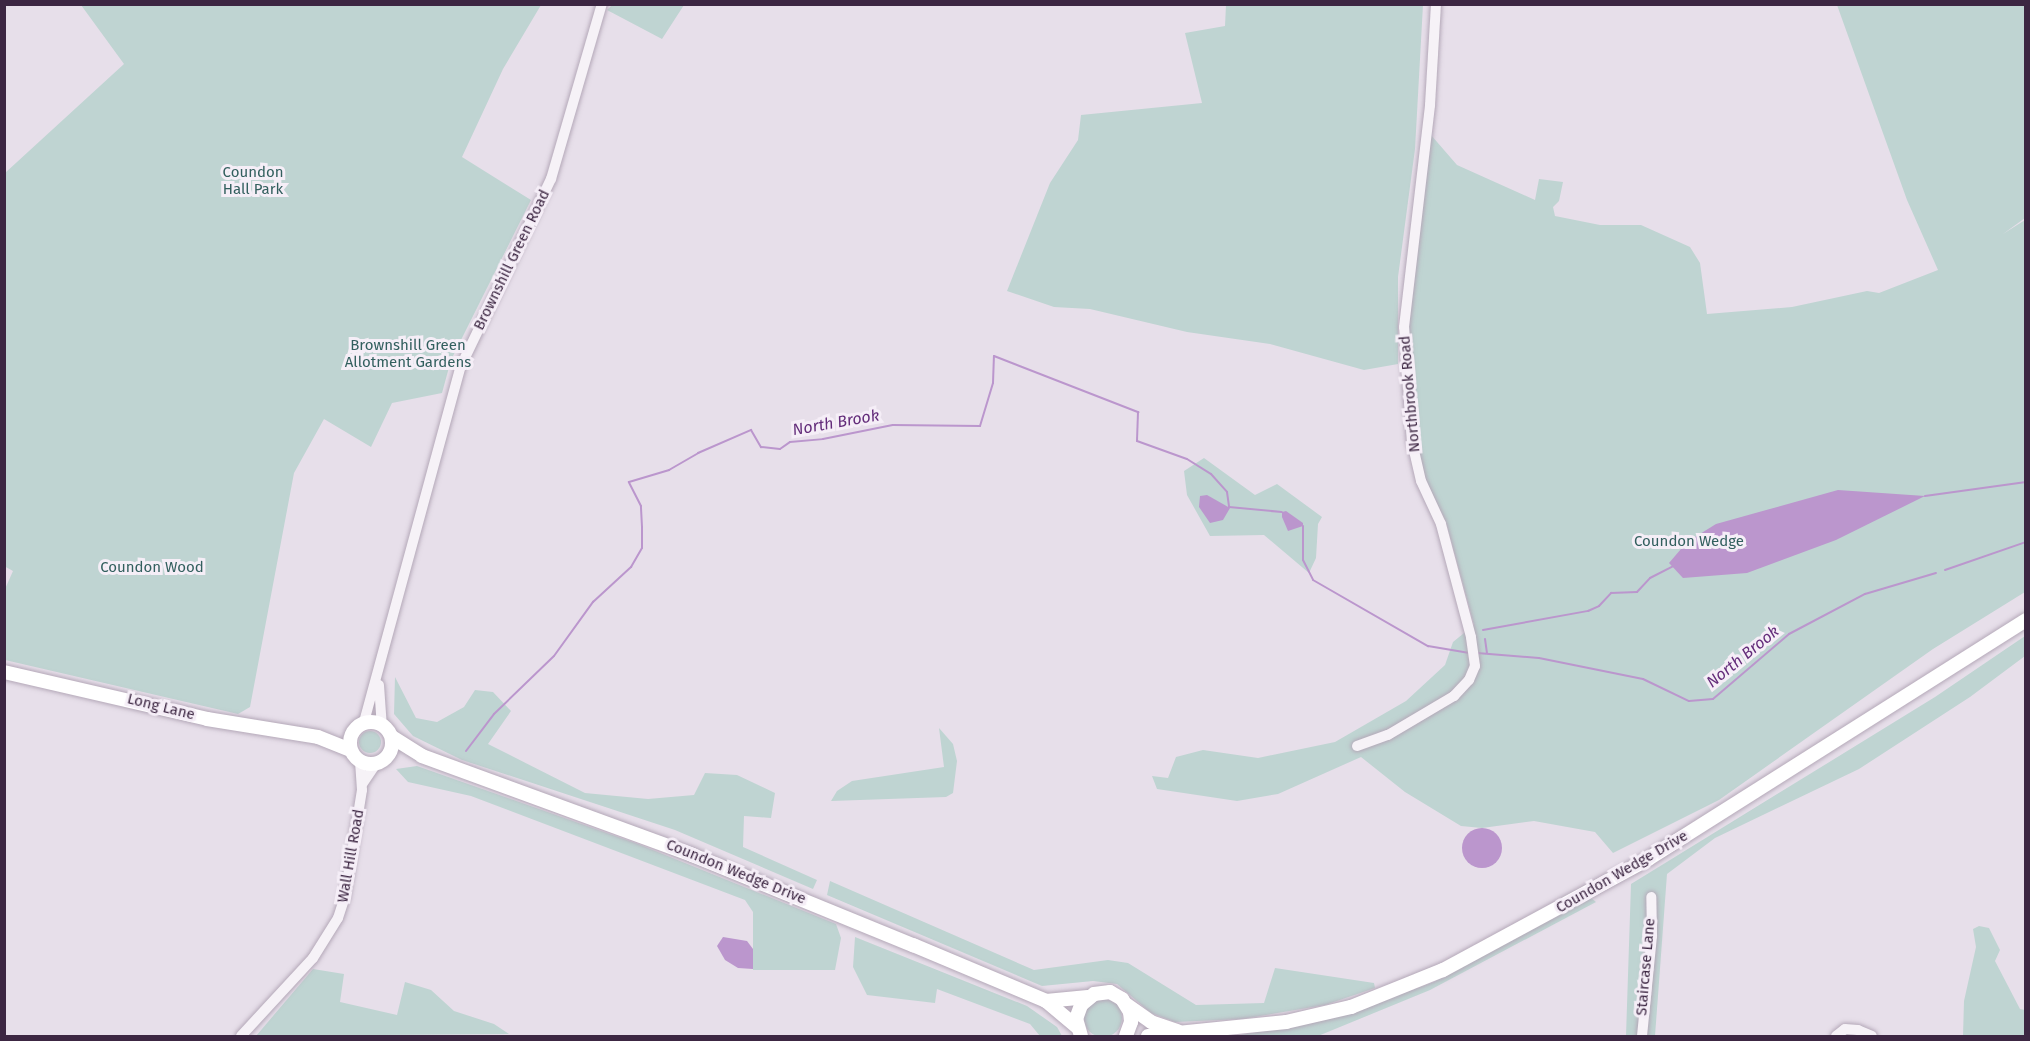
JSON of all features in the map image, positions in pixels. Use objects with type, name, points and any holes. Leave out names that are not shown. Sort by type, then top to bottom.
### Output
[{"type":"main road","name":"Coundon Wedge Drive","points":[[1148,1036],[1181,1032],[1229,1031],[1286,1022],[1350,1007],[1443,970],[1648,859],[2025,620]]},
{"type":"main road","name":"Long Lane","points":[[4,672],[207,718],[318,737],[355,756]]},
{"type":"main road","points":[[382,724],[392,737],[391,751],[381,761],[355,756],[358,727],[382,724]]},
{"type":"main road","name":"Long Lane","points":[[318,737],[358,727]]},
{"type":"main road","name":"Coundon Wedge Drive","points":[[392,737],[422,756],[713,863],[1046,1001],[1079,1034]]},
{"type":"main road","name":"Coundon Wedge Drive","points":[[381,761],[422,756]]},
{"type":"main road","name":"Coundon Wedge Drive","points":[[1046,1001],[1088,997],[1110,992],[1151,1022],[1181,1032]]},
{"type":"main road","name":"Coundon Wedge Drive","points":[[1079,1034],[1077,1012],[1088,997]]},
{"type":"main road","points":[[1126,1036],[1131,1022],[1127,1005]]},
{"type":"street","name":"Brownshill Green Road","points":[[358,727],[379,673],[460,368],[551,180],[602,4]]},
{"type":"street","name":"Northbrook Road","points":[[1357,746],[1388,735],[1454,696],[1469,680],[1475,666],[1471,637],[1441,524],[1421,481],[1412,443],[1404,327],[1430,105],[1436,4]]},
{"type":"street","points":[[379,673],[382,724]]},
{"type":"street","name":"Wall Hill Road","points":[[241,1036],[313,958],[338,918],[345,896],[363,783],[355,756]]},
{"type":"street","name":"Wall Hill Road","points":[[363,783],[381,761]]},
{"type":"street","name":"Staircase Lane","points":[[1642,1036],[1652,936],[1651,897]]},
{"type":"street","points":[[1836,1036],[1845,1029],[1858,1030],[1872,1036]]},
{"type":"green space","points":[[81,5],[541,5],[503,69],[462,157],[531,200],[451,360],[442,393],[392,403],[371,447],[324,419],[294,473],[250,707],[238,714],[5,660],[5,589],[13,571],[4,566],[5,173],[124,64]]},
{"type":"green space","points":[[612,5],[684,5],[662,39],[607,10]]},
{"type":"green space","points":[[1226,5],[1423,5],[1415,149],[1398,277],[1398,364],[1364,370],[1270,344],[1187,332],[1090,309],[1054,307],[1007,291],[1050,183],[1078,140],[1081,115],[1202,103],[1185,33],[1225,26]]},
{"type":"green space","name":"Coundon Wedge","points":[[1837,5],[2025,5],[2025,218],[2003,234],[2025,220],[2025,592],[1933,649],[1719,800],[1613,853],[1595,832],[1534,821],[1482,828],[1461,826],[1405,792],[1361,757],[1278,794],[1237,801],[1157,789],[1152,776],[1168,778],[1176,757],[1203,750],[1258,758],[1335,742],[1406,701],[1445,665],[1453,642],[1474,625],[1446,522],[1425,479],[1416,441],[1409,327],[1431,135],[1457,165],[1535,200],[1539,179],[1563,182],[1559,201],[1553,207],[1555,216],[1600,225],[1641,225],[1690,247],[1700,263],[1707,314],[1792,307],[1867,291],[1879,293],[1938,270],[1907,200]]},
{"type":"green space","points":[[1204,458],[1255,495],[1277,484],[1322,517],[1318,524],[1316,558],[1309,573],[1264,535],[1210,536],[1187,495],[1184,471]]},
{"type":"green space","points":[[2025,636],[2025,656],[1970,697],[1859,769],[1715,838],[1667,874],[1655,1036],[1626,1036],[1631,884],[1935,697]]},
{"type":"green space","points":[[395,677],[416,718],[437,722],[464,707],[475,690],[493,692],[511,711],[488,744],[585,793],[648,799],[694,795],[705,773],[737,775],[775,793],[771,818],[744,816],[743,847],[817,880],[813,889],[675,830],[462,760],[413,736],[394,714]]},
{"type":"green space","points":[[939,728],[953,744],[957,761],[953,793],[946,797],[831,801],[837,791],[852,781],[944,767]]},
{"type":"green space","points":[[366,731],[374,731],[381,738],[381,746],[374,753],[366,753],[359,746],[359,738]]},
{"type":"green space","points":[[417,766],[638,844],[836,924],[841,938],[835,970],[753,970],[753,912],[745,900],[471,796],[408,782],[396,769]]},
{"type":"green space","points":[[830,881],[1034,970],[1108,960],[1128,963],[1196,1005],[1264,1003],[1275,968],[1374,983],[1375,988],[1325,1005],[1242,1019],[1175,1022],[1151,1013],[1117,984],[1093,981],[1042,986],[827,895]]},
{"type":"green space","points":[[1590,897],[1596,902],[1430,990],[1318,1036],[1236,1036],[1352,1012],[1434,982]]},
{"type":"green space","points":[[1979,926],[1989,928],[2000,950],[1995,961],[2020,1009],[2025,1010],[2025,1036],[1963,1036],[1964,1001],[1976,947],[1973,929]]},
{"type":"green space","points":[[855,937],[1027,1006],[1057,1027],[1062,1036],[1040,1036],[1030,1024],[937,989],[935,1003],[867,995],[853,967]]},
{"type":"green space","points":[[313,969],[344,974],[340,1002],[397,1015],[405,982],[431,990],[454,1011],[494,1024],[509,1034],[256,1036]]},
{"type":"green space","points":[[1103,999],[1117,1004],[1122,1018],[1117,1032],[1103,1037],[1089,1032],[1084,1018],[1089,1004]]},
{"type":"shaded area","points":[[1838,490],[1925,496],[1836,540],[1747,573],[1683,578],[1669,563],[1687,542],[1716,524]]},
{"type":"shaded area","points":[[1207,495],[1230,508],[1223,520],[1210,523],[1199,507],[1200,496]]},
{"type":"shaded area","points":[[1286,511],[1303,523],[1303,526],[1288,531],[1282,517],[1282,512]]},
{"type":"shaded area","points":[[1482,828],[1490,829],[1496,834],[1501,840],[1501,856],[1496,862],[1490,867],[1482,868],[1474,867],[1468,862],[1463,856],[1462,848],[1463,840],[1468,834],[1474,829]]},
{"type":"shaded area","points":[[723,937],[747,941],[753,949],[753,969],[738,968],[725,960],[717,946]]},
{"type":"waterway","name":"North Brook","points":[[466,751],[494,714],[554,656],[593,602],[631,567],[642,548],[642,527],[641,506],[629,482],[669,470],[698,453],[751,430],[761,447],[780,449],[790,442],[823,439],[893,425],[980,426],[993,383],[994,356],[1138,412],[1137,441],[1187,459],[1211,474],[1227,492],[1229,507],[1282,512]]},
{"type":"waterway","name":"North Brook","points":[[1925,496],[2026,482]]},
{"type":"waterway","name":"North Brook","points":[[1303,526],[1303,560],[1313,580],[1428,646],[1469,653]]},
{"type":"waterway","name":"North Brook","points":[[1945,570],[2026,542]]},
{"type":"waterway","name":"North Brook","points":[[1483,630],[1588,611],[1599,606],[1611,593],[1637,592],[1650,578],[1672,567]]},
{"type":"waterway","name":"North Brook","points":[[1477,653],[1539,658],[1643,679],[1689,701],[1713,699],[1789,634],[1865,594],[1936,573]]},
{"type":"waterway","name":"North Brook","points":[[1485,639],[1487,653]]},
{"type":"park label","name":"Coundon Hall Park","points":[[253,180]]},
{"type":"park label","name":"Brownshill Green Allotment Gardens","points":[[408,354]]},
{"type":"park label","name":"Coundon Wood","points":[[152,568]]}]
